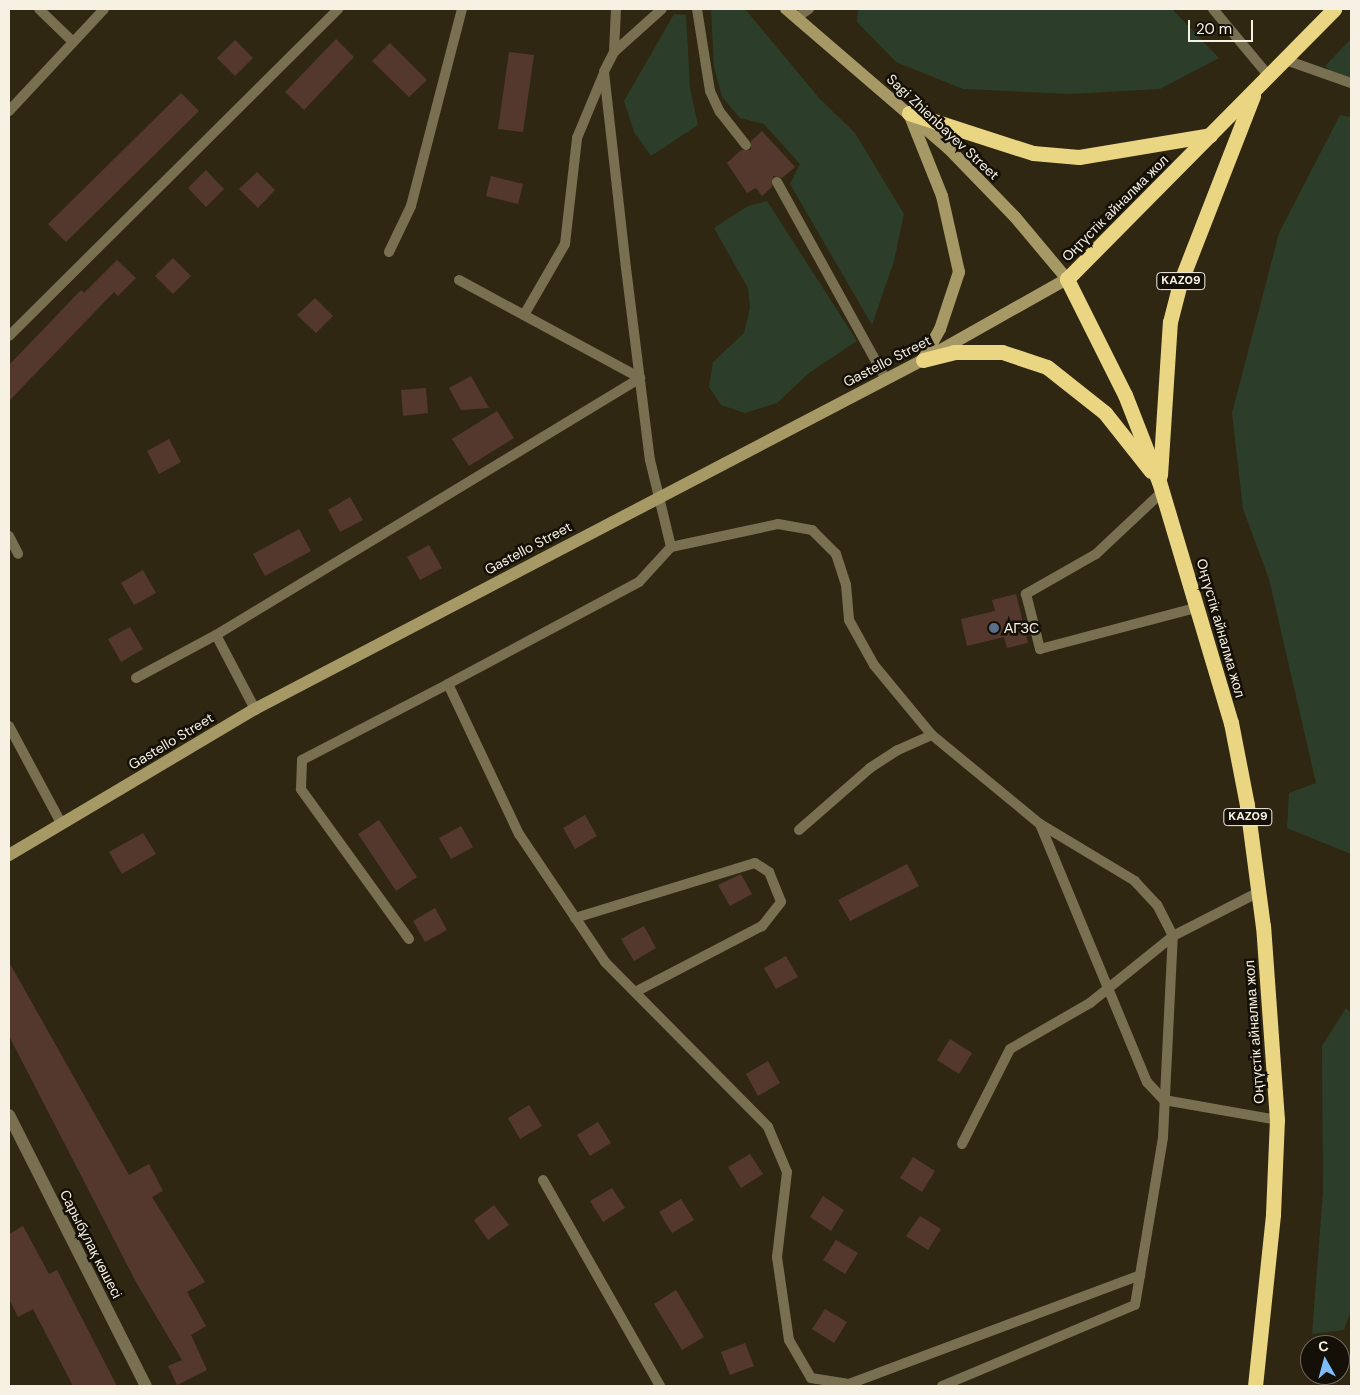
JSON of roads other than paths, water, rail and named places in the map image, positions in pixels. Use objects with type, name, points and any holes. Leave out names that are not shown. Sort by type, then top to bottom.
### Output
[{"type":"highway","name":"Оңтүстік айналма жол","points":[[1255,1386],[1273,1214],[1277,1120],[1259,892],[1231,723],[1199,606],[1161,487],[1125,395],[1068,280],[1254,92],[1268,75],[1333,9]]},
{"type":"highway","name":"KAZ09","points":[[1161,487],[1170,322],[1180,283],[1254,92]]},
{"type":"highway","points":[[909,113],[1033,154],[1079,157],[1210,135]]},
{"type":"highway","points":[[923,360],[954,352],[1002,352],[1047,367],[1105,413],[1161,487]]},
{"type":"street","name":"Sagi Zhienbayev Street","points":[[786,9],[909,113],[978,177],[1068,280]]},
{"type":"street","points":[[909,113],[942,196],[959,272],[940,329],[923,360]]},
{"type":"street","name":"Gastello Street","points":[[9,855],[254,709],[923,360],[1068,280]]},
{"type":"street","name":"Сарыбұлақ көшесі","points":[[9,1114],[146,1386]]},
{"type":"lane","points":[[39,9],[72,42]]},
{"type":"lane","points":[[9,111],[104,9]]},
{"type":"lane","points":[[9,336],[338,9]]},
{"type":"lane","points":[[389,252],[411,206],[462,9]]},
{"type":"lane","points":[[524,315],[565,244],[576,138],[604,72],[614,52],[662,9]]},
{"type":"lane","points":[[697,9],[710,92],[720,112],[746,145]]},
{"type":"lane","points":[[796,18],[809,9]]},
{"type":"lane","points":[[1213,9],[1268,75]]},
{"type":"lane","points":[[613,10],[614,52]]},
{"type":"lane","points":[[1283,60],[1351,83]]},
{"type":"lane","points":[[604,72],[640,378],[658,498],[671,547]]},
{"type":"lane","points":[[777,182],[886,378]]},
{"type":"lane","points":[[460,280],[640,378]]},
{"type":"lane","points":[[136,678],[216,635],[640,378]]},
{"type":"lane","points":[[1161,487],[1096,554],[1026,594],[1040,649],[1199,606]]},
{"type":"lane","points":[[408,940],[301,789],[302,760],[639,582],[671,547],[778,524],[812,530],[836,554],[846,585],[849,620],[874,665],[932,735],[1040,824],[1135,881],[1157,905],[1173,936],[1162,1137],[1135,1305],[942,1386]]},
{"type":"lane","points":[[9,536],[18,554]]},
{"type":"lane","points":[[216,635],[254,709]]},
{"type":"lane","points":[[448,684],[519,834],[605,962],[768,1127],[787,1172],[777,1257],[789,1340],[811,1378],[849,1384],[1140,1275]]},
{"type":"lane","points":[[9,726],[61,823]]},
{"type":"lane","points":[[799,830],[870,768],[898,750],[932,735]]},
{"type":"lane","points":[[1040,824],[1146,1082],[1164,1100],[1277,1120]]},
{"type":"lane","points":[[575,918],[755,863],[769,872],[781,902],[762,926],[635,992]]},
{"type":"lane","points":[[962,1144],[1010,1049],[1090,1003],[1173,936],[1259,892]]},
{"type":"lane","points":[[543,1180],[660,1386]]},
{"type":"place","name":"АГЗС","points":[[994,628]]}]
